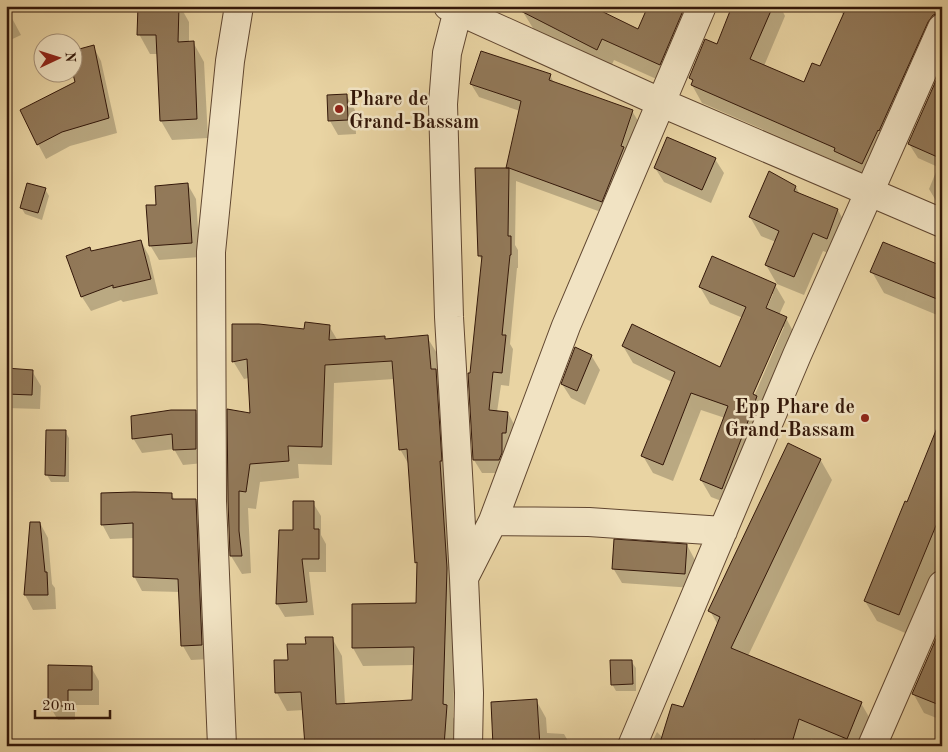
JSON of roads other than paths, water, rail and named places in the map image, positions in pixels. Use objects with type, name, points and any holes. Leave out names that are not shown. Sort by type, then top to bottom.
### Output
[{"type":"street","points":[[222,746],[212,501],[211,252],[230,61],[239,6]]},
{"type":"street","points":[[464,578],[493,521],[566,326],[702,6]]},
{"type":"street","points":[[468,746],[469,692],[449,317],[443,104],[447,53],[455,8],[662,103],[942,223]]},
{"type":"street","points":[[632,746],[797,355],[942,28]]},
{"type":"street","points":[[493,521],[589,522],[723,531]]},
{"type":"street","points":[[872,746],[942,585]]},
{"type":"place","name":"Phare de Grand-Bassam","points":[[339,109]]},
{"type":"place","name":"Epp Phare de Grand-Bassam","points":[[865,418]]}]
